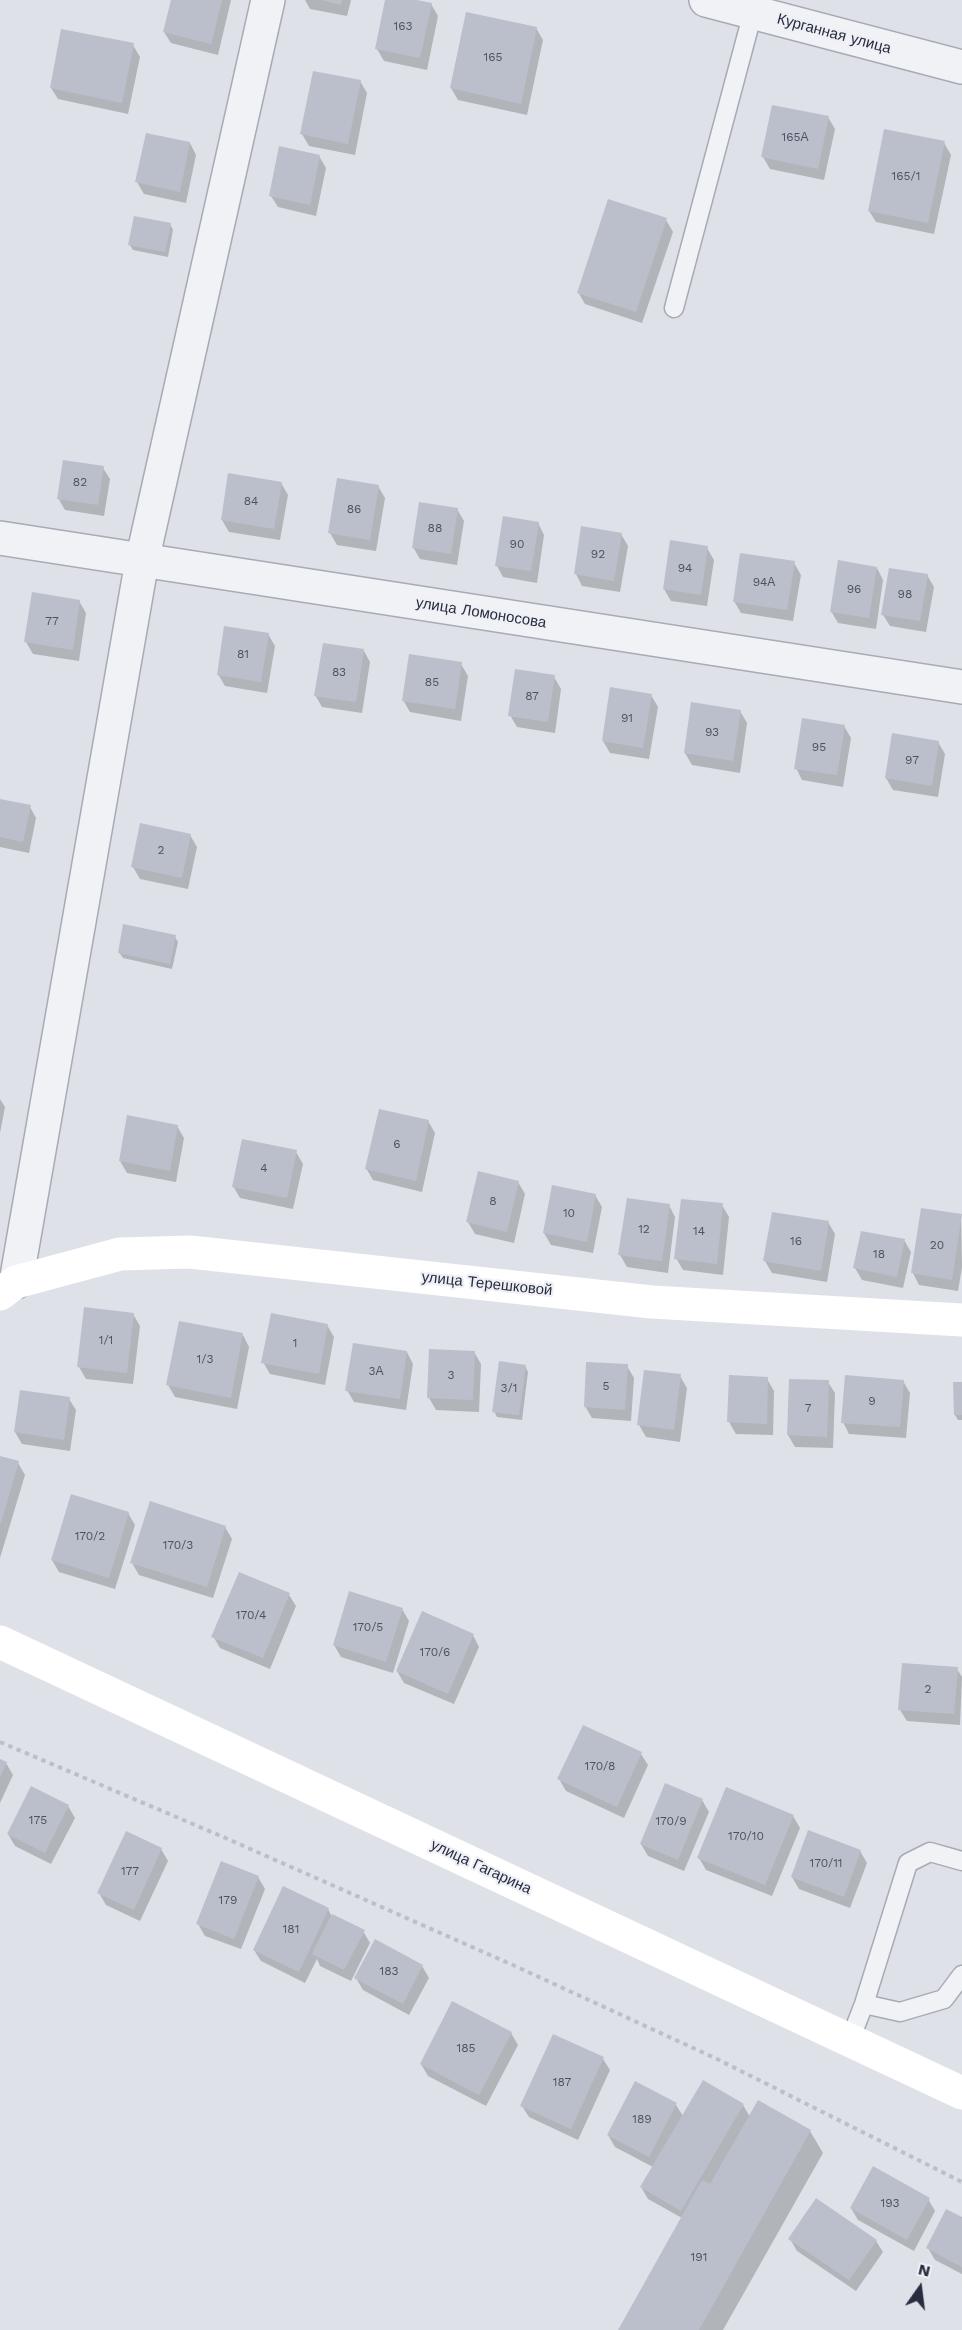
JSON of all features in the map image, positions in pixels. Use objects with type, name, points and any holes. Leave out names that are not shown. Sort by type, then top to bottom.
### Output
[{"type":"main road","name":"улица Терешковой","points":[[8,1288],[120,1254],[190,1252],[652,1302],[962,1320]]},
{"type":"main road","name":"улица Гагарина","points":[[0,1642],[962,2093]]},
{"type":"street","points":[[8,1288],[142,561],[268,0]]},
{"type":"street","name":"Курганная улица","points":[[706,0],[962,67]]},
{"type":"street","name":"улица Ломоносова","points":[[0,538],[962,687]]},
{"type":"lane","points":[[674,308],[753,12]]},
{"type":"lane","points":[[850,2040],[864,2004],[909,1863],[930,1852],[962,1861]]},
{"type":"lane","points":[[864,2004],[900,2012],[944,1999],[962,1975]]},
{"type":"path","points":[[0,1742],[515,1966],[717,2060],[962,2182]]},
{"type":"building","points":[[171,0],[222,0],[211,44],[163,32]]},
{"type":"building","points":[[322,0],[342,0],[341,5]]},
{"type":"building","points":[[385,0],[417,0],[432,3],[420,58],[375,49]]},
{"type":"building","points":[[466,12],[537,27],[521,104],[450,88]]},
{"type":"building","points":[[61,29],[134,43],[122,103],[50,88]]},
{"type":"building","points":[[313,71],[361,80],[348,144],[300,134]]},
{"type":"building","points":[[772,105],[829,116],[818,169],[761,157]]},
{"type":"building","points":[[884,129],[945,141],[928,223],[868,211]]},
{"type":"building","points":[[146,133],[190,142],[180,192],[135,182]]},
{"type":"building","points":[[279,146],[320,155],[310,205],[269,196]]},
{"type":"building","points":[[608,199],[667,218],[636,312],[577,293]]},
{"type":"building","points":[[134,216],[171,223],[165,252],[128,245]]},
{"type":"building","points":[[63,460],[104,466],[98,505],[57,499]]},
{"type":"building","points":[[228,473],[282,482],[274,529],[221,520]]},
{"type":"building","points":[[337,478],[379,485],[370,540],[328,533]]},
{"type":"building","points":[[419,502],[458,508],[451,554],[412,548]]},
{"type":"building","points":[[503,516],[539,522],[531,571],[495,566]]},
{"type":"building","points":[[581,526],[622,533],[614,581],[574,574]]},
{"type":"building","points":[[670,540],[708,546],[701,595],[663,589]]},
{"type":"building","points":[[740,553],[795,561],[787,610],[733,602]]},
{"type":"building","points":[[838,560],[877,567],[869,618],[830,612]]},
{"type":"building","points":[[889,568],[928,574],[920,621],[881,615]]},
{"type":"building","points":[[32,592],[80,600],[73,650],[24,642]]},
{"type":"building","points":[[224,626],[269,633],[261,682],[217,675]]},
{"type":"building","points":[[323,643],[364,649],[356,702],[314,696]]},
{"type":"building","points":[[409,654],[462,662],[455,709],[402,701]]},
{"type":"building","points":[[515,669],[555,675],[548,722],[508,716]]},
{"type":"building","points":[[610,687],[652,694],[643,748],[602,741]]},
{"type":"building","points":[[691,702],[741,710],[733,761],[684,753]]},
{"type":"building","points":[[802,718],[845,725],[837,775],[794,769]]},
{"type":"building","points":[[892,733],[939,741],[932,786],[885,778]]},
{"type":"building","points":[[0,799],[31,805],[23,842],[0,837]]},
{"type":"building","points":[[140,823],[191,834],[182,878],[131,867]]},
{"type":"building","points":[[123,924],[176,935],[170,964],[118,953]]},
{"type":"building","points":[[379,1109],[429,1120],[416,1181],[365,1169]]},
{"type":"building","points":[[127,1115],[178,1125],[170,1171],[119,1161]]},
{"type":"building","points":[[242,1139],[297,1150],[287,1198],[232,1187]]},
{"type":"building","points":[[478,1171],[519,1181],[507,1232],[466,1222]]},
{"type":"building","points":[[552,1185],[596,1194],[587,1242],[543,1233]]},
{"type":"building","points":[[627,1198],[670,1204],[662,1261],[618,1255]]},
{"type":"building","points":[[681,1199],[723,1203],[717,1264],[674,1259]]},
{"type":"building","points":[[921,1208],[962,1214],[952,1280],[911,1273]]},
{"type":"building","points":[[772,1212],[829,1221],[821,1271],[763,1261]]},
{"type":"building","points":[[861,1231],[905,1239],[897,1277],[853,1268]]},
{"type":"building","points":[[84,1307],[134,1313],[127,1373],[77,1367]]},
{"type":"building","points":[[271,1313],[328,1324],[319,1374],[261,1363]]},
{"type":"building","points":[[179,1321],[243,1333],[231,1398],[166,1385]]},
{"type":"building","points":[[353,1343],[407,1351],[400,1399],[345,1391]]},
{"type":"building","points":[[429,1349],[475,1351],[473,1400],[427,1398]]},
{"type":"building","points":[[499,1361],[526,1365],[519,1415],[492,1412]]},
{"type":"building","points":[[586,1362],[628,1364],[625,1410],[584,1407]]},
{"type":"building","points":[[644,1370],[681,1374],[674,1430],[637,1425]]},
{"type":"building","points":[[729,1375],[768,1377],[767,1424],[727,1422]]},
{"type":"building","points":[[845,1375],[904,1380],[900,1427],[841,1423]]},
{"type":"building","points":[[789,1379],[829,1380],[827,1437],[787,1435]]},
{"type":"building","points":[[953,1382],[962,1382],[962,1415],[954,1415]]},
{"type":"building","points":[[20,1390],[70,1397],[64,1440],[14,1432]]},
{"type":"building","points":[[0,1456],[19,1461],[1,1523],[0,1523]]},
{"type":"building","points":[[71,1494],[129,1512],[109,1578],[51,1560]]},
{"type":"building","points":[[150,1501],[226,1526],[207,1587],[130,1563]]},
{"type":"building","points":[[239,1572],[290,1593],[263,1658],[211,1637]]},
{"type":"building","points":[[349,1591],[403,1608],[386,1662],[333,1645]]},
{"type":"building","points":[[422,1611],[474,1634],[448,1694],[396,1671]]},
{"type":"building","points":[[902,1663],[958,1667],[954,1714],[898,1710]]},
{"type":"building","points":[[583,1725],[642,1752],[617,1807],[557,1779]]},
{"type":"building","points":[[0,1759],[7,1762],[0,1777]]},
{"type":"building","points":[[665,1783],[703,1799],[678,1860],[640,1844]]},
{"type":"building","points":[[31,1786],[69,1805],[45,1853],[7,1834]]},
{"type":"building","points":[[726,1787],[794,1815],[765,1885],[697,1858]]},
{"type":"building","points":[[808,1830],[861,1850],[844,1897],[791,1877]]},
{"type":"building","points":[[126,1831],[162,1848],[134,1910],[97,1893]]},
{"type":"building","points":[[221,1861],[259,1876],[234,1939],[196,1924]]},
{"type":"building","points":[[283,1886],[329,1908],[299,1972],[253,1950]]},
{"type":"building","points":[[332,1914],[365,1930],[344,1970],[312,1954]]},
{"type":"building","points":[[375,1939],[423,1965],[403,2004],[354,1978]]},
{"type":"building","points":[[452,2001],[512,2032],[479,2095],[420,2064]]},
{"type":"building","points":[[553,2034],[604,2057],[571,2129],[520,2106]]},
{"type":"building","points":[[703,2080],[744,2104],[681,2211],[640,2187]]},
{"type":"building","points":[[635,2081],[677,2103],[649,2157],[607,2135]]},
{"type":"building","points":[[758,2100],[811,2130],[699,2330],[618,2330],[702,2180],[710,2184]]},
{"type":"building","points":[[873,2166],[930,2198],[907,2240],[850,2208]]},
{"type":"building","points":[[816,2198],[877,2240],[849,2280],[788,2239]]},
{"type":"building","points":[[946,2209],[962,2217],[962,2267],[926,2248]]}]
